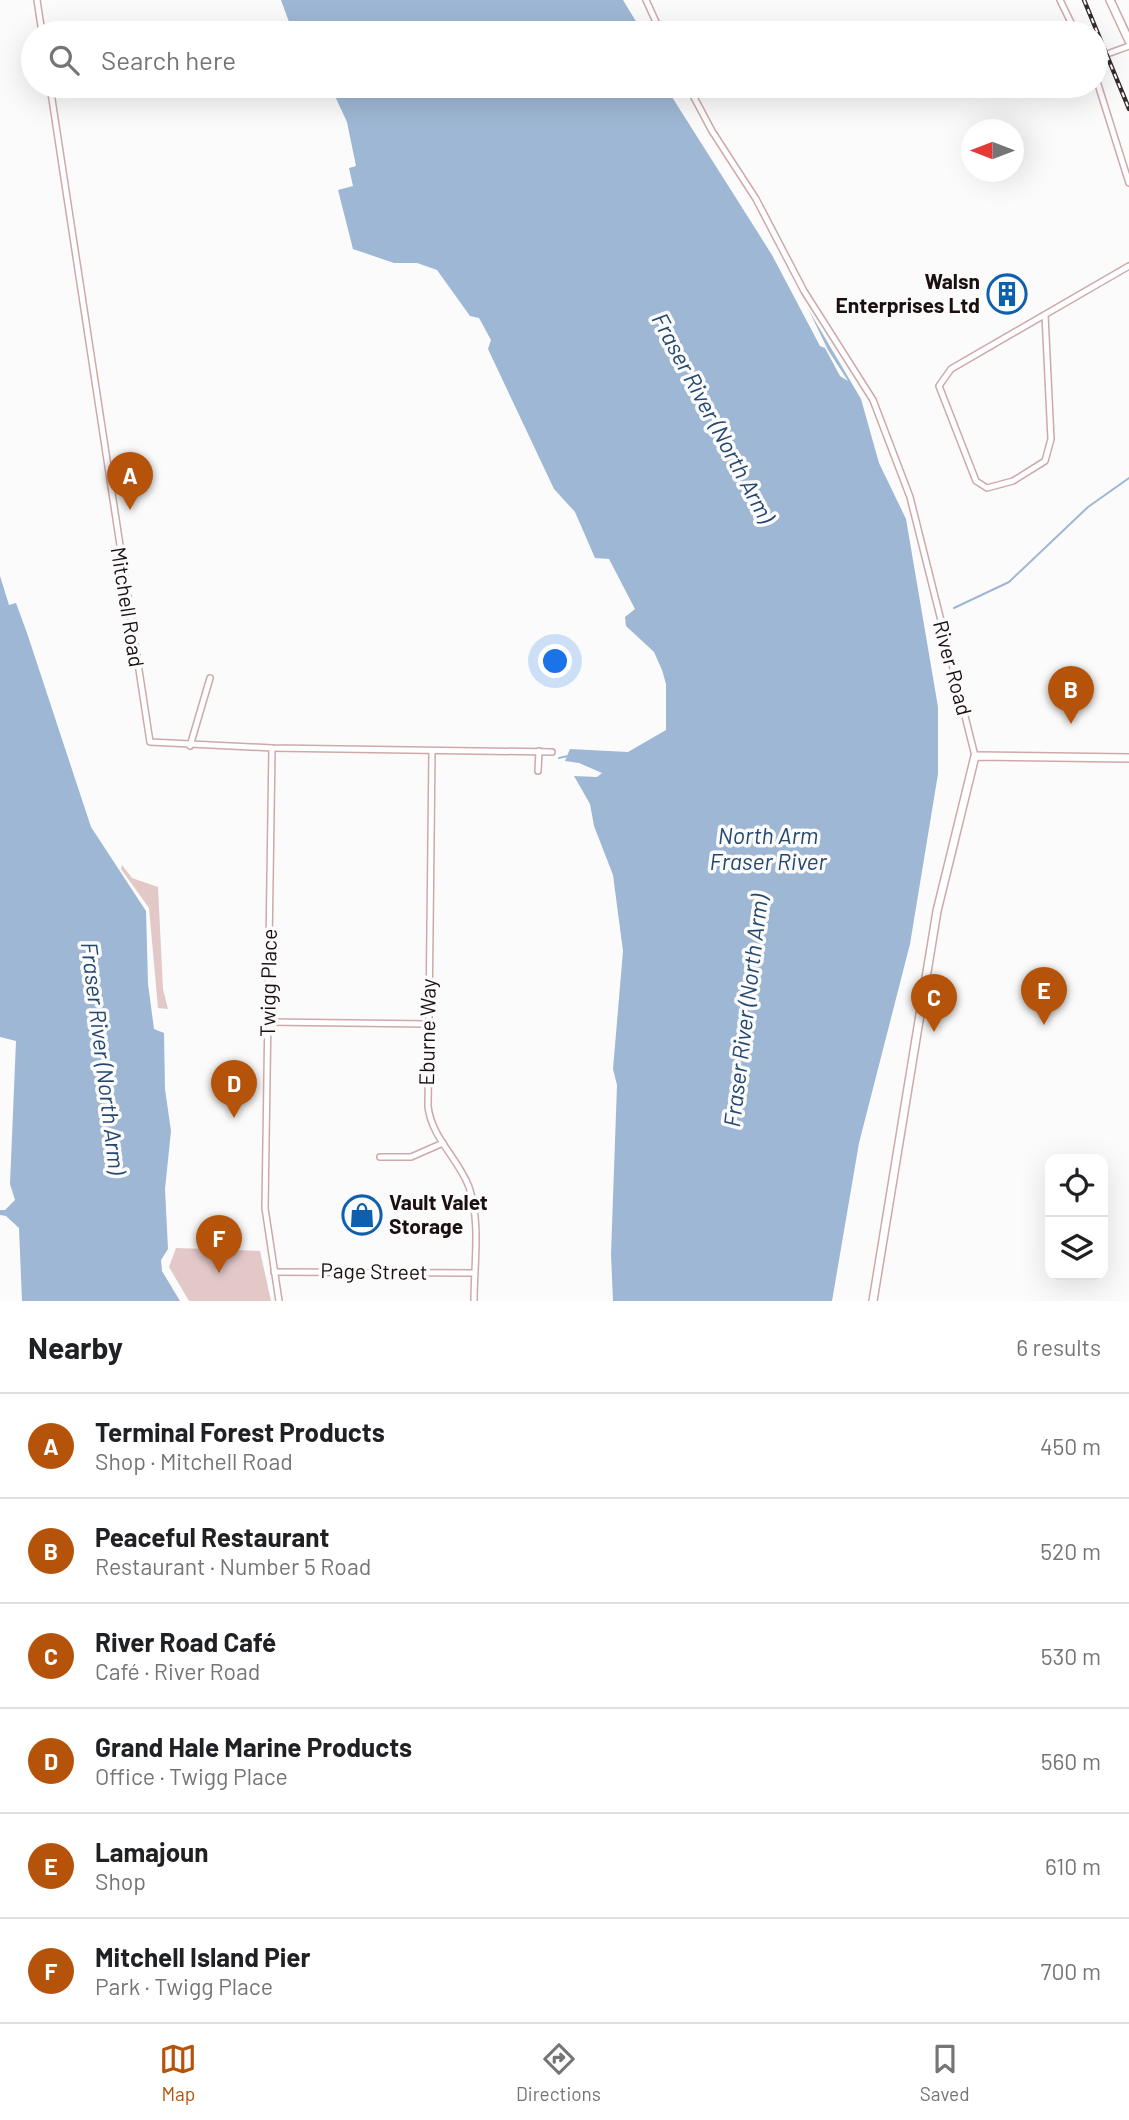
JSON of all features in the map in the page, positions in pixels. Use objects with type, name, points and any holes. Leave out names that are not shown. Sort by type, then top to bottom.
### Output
[{"type":"street","points":[[37,0],[40,21]]},
{"type":"street","points":[[646,0],[655,21]]},
{"type":"street","points":[[1060,0],[1070,21]]},
{"type":"street","points":[[1108,53],[1129,43],[1110,0]]},
{"type":"street","name":"Mitchell Road","points":[[52,98],[146,731],[150,742],[190,746],[552,752]]},
{"type":"street","name":"River Road","points":[[694,98],[712,131],[756,199],[804,291],[873,400],[910,496],[975,756],[937,911],[873,1301]]},
{"type":"street","points":[[1102,98],[1129,183]]},
{"type":"street","points":[[1045,315],[1051,439],[1045,461],[1013,481],[987,488],[975,481],[939,386],[951,369],[1129,266]]},
{"type":"street","points":[[190,746],[211,678]]},
{"type":"street","name":"Twigg Place","points":[[272,748],[265,1208],[279,1301]]},
{"type":"street","name":"Eburne Way","points":[[432,751],[429,1114],[443,1143],[463,1174],[473,1204],[474,1301]]},
{"type":"street","points":[[538,751],[538,771]]},
{"type":"street","points":[[975,756],[1129,758]]},
{"type":"street","points":[[268,1022],[428,1024]]},
{"type":"street","points":[[380,1157],[411,1157],[443,1143]]},
{"type":"street","name":"Page Street","points":[[274,1272],[474,1273]]},
{"type":"shaded area","points":[[122,865],[132,878],[158,887],[163,989],[168,1009],[158,1008],[149,908],[121,869]]},
{"type":"shaded area","points":[[176,1248],[260,1251],[271,1301],[189,1301],[169,1267]]},
{"type":"water","points":[[281,0],[623,0],[636,21],[289,21]]},
{"type":"water","name":"North Arm Fraser River","points":[[336,98],[684,98],[861,399],[879,463],[906,519],[938,707],[938,774],[910,944],[859,1143],[832,1301],[613,1301],[611,1254],[617,1085],[613,1069],[623,951],[613,875],[594,826],[590,804],[574,776],[597,777],[602,773],[579,763],[565,761],[570,749],[628,752],[666,730],[666,684],[654,652],[626,626],[625,617],[635,609],[609,559],[595,558],[575,512],[554,489],[488,349],[491,340],[479,318],[470,316],[437,270],[417,263],[394,263],[353,249],[338,190],[353,186],[349,168],[356,166],[347,122]]},
{"type":"water","name":"Fraser River (North Arm)","points":[[0,576],[9,605],[16,603],[27,633],[91,827],[146,911],[148,984],[154,1029],[164,1033],[165,1089],[171,1131],[165,1189],[168,1249],[161,1260],[162,1271],[180,1301],[22,1301],[19,1228],[6,1216],[0,1215],[0,1210],[5,1210],[15,1200],[10,1184],[16,1041],[0,1037]]},
{"type":"pier","points":[[673,98],[687,98],[789,269],[828,350],[848,381],[840,376],[825,348],[820,346],[772,255]]},
{"type":"waterway","points":[[954,608],[1009,582],[1088,507],[1129,478]]},
{"type":"waterway","points":[[559,758],[568,756]]},
{"type":"railway","points":[[1084,0],[1093,21]]},
{"type":"railway","points":[[1108,58],[1129,109]]},
{"type":"place","name":"Walsn Enterprises Ltd","points":[[1007,294]]},
{"type":"place","name":"Terminal Forest Products","points":[[130,510]]},
{"type":"place","name":"Peaceful Restaurant","points":[[1071,724]]},
{"type":"place","name":"Lamajoun","points":[[1044,1025]]},
{"type":"place","name":"River Road Café","points":[[934,1032]]},
{"type":"place","name":"Grand Hale Marine Products","points":[[234,1118]]},
{"type":"place","name":"Vault Valet Storage","points":[[362,1215]]},
{"type":"place","name":"Mitchell Island Pier","points":[[219,1273]]}]
